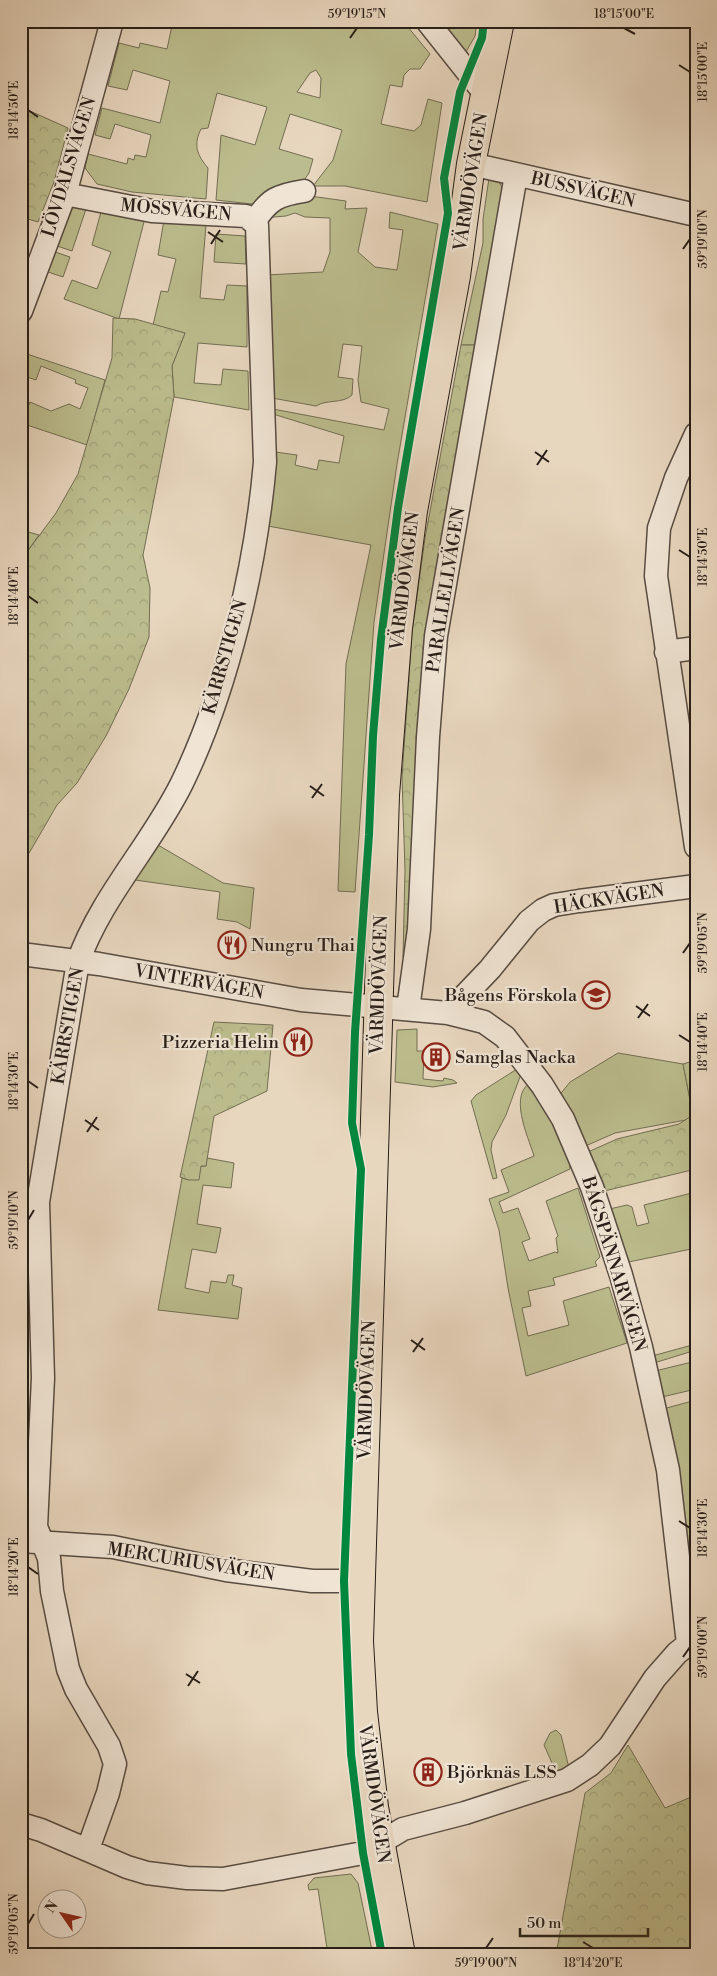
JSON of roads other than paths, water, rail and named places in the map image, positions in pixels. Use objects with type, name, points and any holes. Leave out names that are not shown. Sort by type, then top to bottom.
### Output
[{"type":"main road","name":"VÄRMDÖVÄGEN","points":[[401,1955],[380,1844],[363,1712],[360,1641],[360,1581],[385,794],[398,628],[413,511],[456,276],[471,164],[500,21]]},
{"type":"street","name":"LÖVDALSVÄGEN","points":[[21,311],[65,194],[112,21]]},
{"type":"street","points":[[427,21],[485,94]]},
{"type":"street","name":"BUSSVÄGEN","points":[[471,164],[696,215]]},
{"type":"street","name":"PARALLELLVÄGEN","points":[[408,1009],[419,929],[428,738],[436,636],[516,175]]},
{"type":"street","name":"MOSSVÄGEN","points":[[65,194],[152,211],[246,216],[254,222],[271,200],[287,194],[304,191]]},
{"type":"street","name":"KÄRRSTIGEN","points":[[88,1849],[108,1794],[115,1764],[109,1746],[76,1689],[68,1669],[52,1591],[48,1558],[36,1528],[44,1378],[38,1202],[78,962],[83,947],[103,912],[182,784],[219,690],[235,631],[256,536],[265,462],[257,225],[254,222]]},
{"type":"street","points":[[696,434],[676,478],[659,528],[656,576],[696,847]]},
{"type":"street","points":[[666,652],[696,648]]},
{"type":"street","name":"HÄCKVÄGEN","points":[[448,1013],[490,968],[529,921],[543,910],[554,905],[579,901],[696,886]]},
{"type":"street","name":"VINTERVÄGEN","points":[[21,954],[98,964],[256,993],[378,1006]]},
{"type":"street","name":"BÅGSPÄNNARVÄGEN","points":[[378,1006],[448,1013],[484,1022],[505,1037],[554,1103],[588,1177],[624,1284],[662,1436],[692,1641]]},
{"type":"street","name":"MERCURIUSVÄGEN","points":[[21,1541],[113,1547],[226,1570],[312,1581],[360,1581]]},
{"type":"street","points":[[21,1824],[88,1849],[127,1867],[148,1873],[187,1878],[223,1879],[364,1854],[403,1829],[465,1814],[567,1780],[590,1765],[610,1746],[655,1678],[692,1641]]},
{"type":"place","name":"Nungru Thai","points":[[232,945]]},
{"type":"place","name":"Bågens Förskola","points":[[596,995]]},
{"type":"place","name":"Pizzeria Helin","points":[[298,1042]]},
{"type":"place","name":"Samglas Nacka","points":[[436,1057]]},
{"type":"place","name":"Björknäs LSS","points":[[428,1772]]}]
